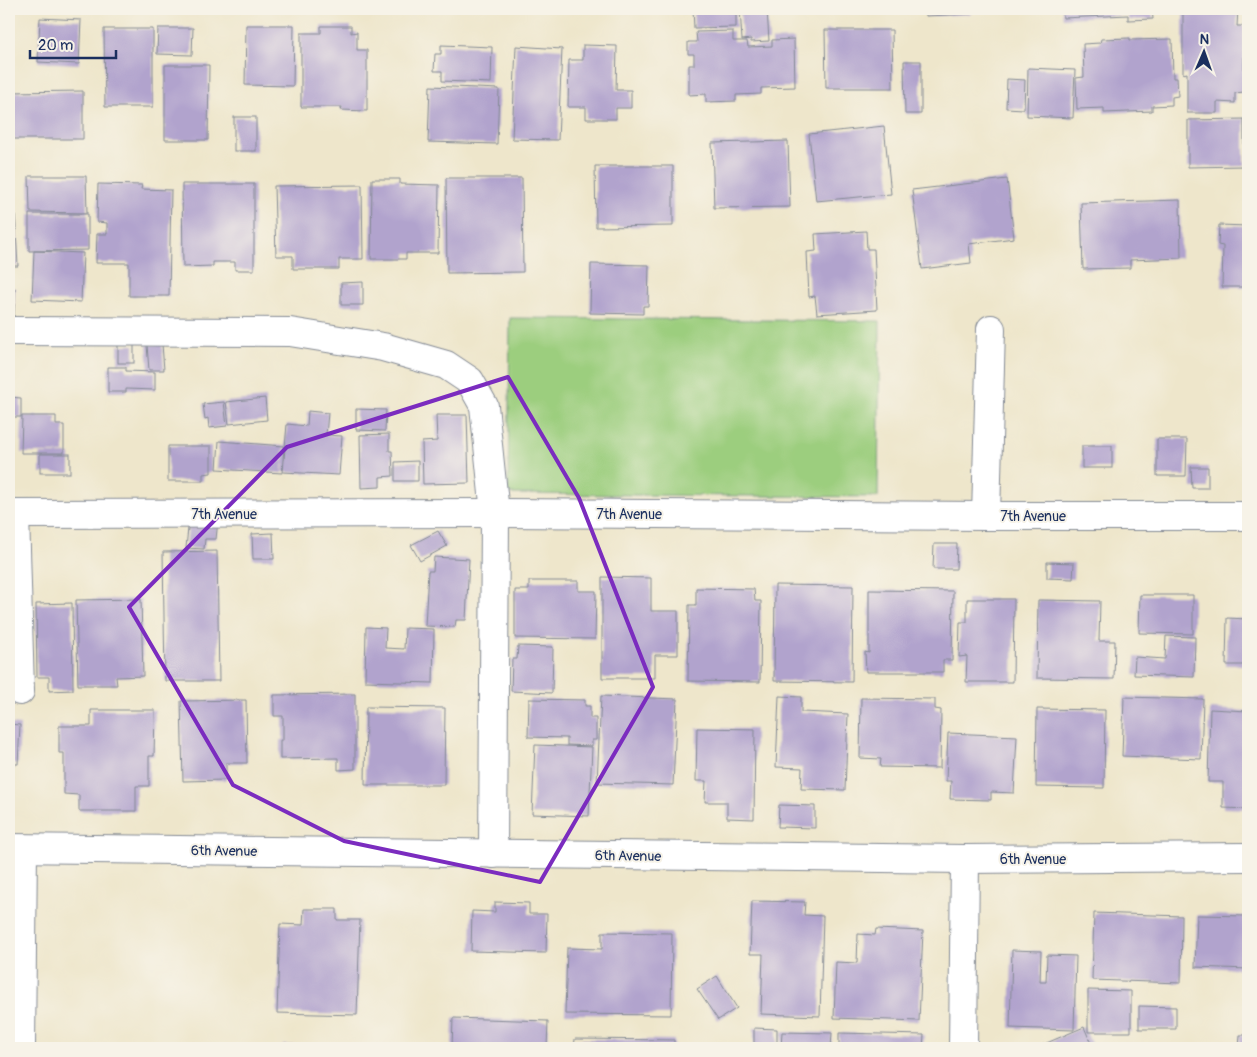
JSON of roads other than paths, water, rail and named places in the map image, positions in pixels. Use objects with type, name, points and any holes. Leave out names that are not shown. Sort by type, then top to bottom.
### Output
[{"type":"street","points":[[986,516],[991,329]]},
{"type":"street","points":[[9,331],[290,332],[383,347],[446,365],[470,381],[484,406],[495,513],[492,854]]},
{"type":"street","name":"7th Avenue","points":[[12,514],[495,513],[1248,516]]},
{"type":"street","points":[[12,514],[20,691]]},
{"type":"street","points":[[16,848],[21,1048]]},
{"type":"street","name":"6th Avenue","points":[[16,848],[965,860],[1248,857]]},
{"type":"street","points":[[963,1048],[965,860]]}]
